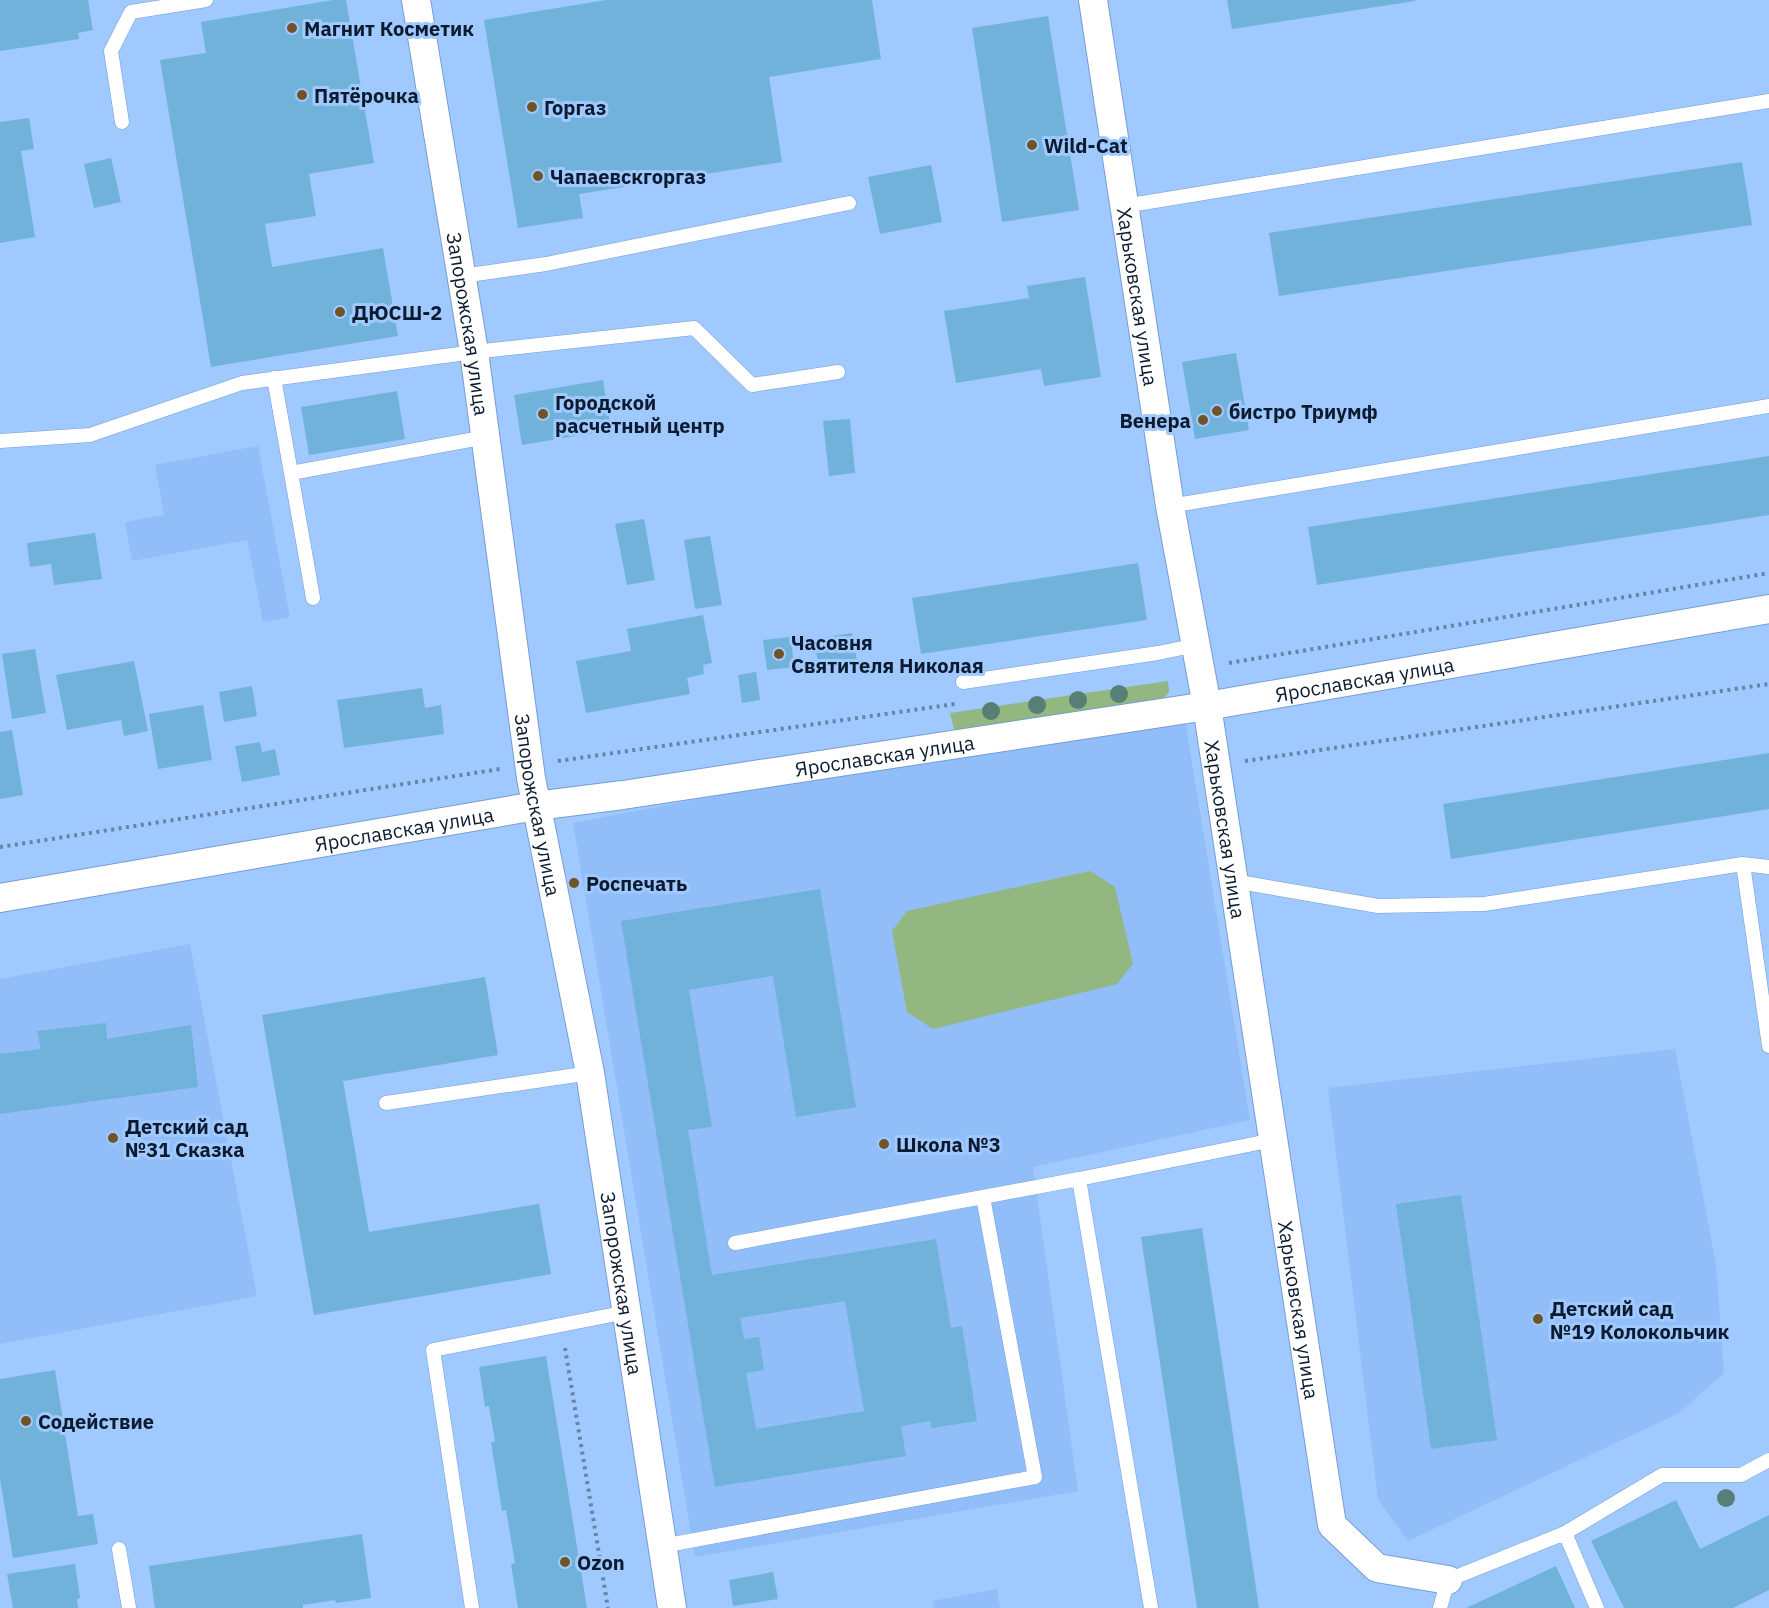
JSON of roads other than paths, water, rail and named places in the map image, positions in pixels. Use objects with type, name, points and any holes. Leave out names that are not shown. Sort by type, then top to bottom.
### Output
[{"type":"street","name":"Запорожская улица","points":[[416,0],[474,352],[529,765],[590,1074],[672,1608]]},
{"type":"street","name":"Харьковская улица","points":[[1093,0],[1170,506],[1207,706],[1332,1524],[1377,1568],[1448,1580]]},
{"type":"street","name":"Ярославская улица","points":[[0,898],[536,806],[1207,706],[1769,609]]},
{"type":"lane","points":[[122,122],[111,51],[131,12],[206,0]]},
{"type":"lane","points":[[1124,206],[1769,101]]},
{"type":"lane","points":[[462,276],[546,264],[849,203]]},
{"type":"lane","points":[[0,441],[90,435],[242,383],[474,352],[694,328],[752,385],[838,372]]},
{"type":"lane","points":[[274,378],[314,598]]},
{"type":"lane","points":[[1170,506],[1769,406]]},
{"type":"lane","points":[[291,473],[486,437]]},
{"type":"lane","points":[[963,682],[1158,653],[1198,657]]},
{"type":"lane","points":[[1743,864],[1769,1046]]},
{"type":"lane","points":[[1233,881],[1378,906],[1484,904],[1743,864],[1769,867]]},
{"type":"lane","points":[[387,1103],[590,1074]]},
{"type":"lane","points":[[735,1243],[1079,1179],[1273,1140]]},
{"type":"lane","points":[[1079,1179],[1151,1608]]},
{"type":"lane","points":[[662,1546],[1035,1477],[983,1197]]},
{"type":"lane","points":[[472,1608],[433,1350],[627,1312]]},
{"type":"lane","points":[[1440,1608],[1448,1580],[1565,1533],[1662,1475],[1741,1475],[1769,1460]]},
{"type":"lane","points":[[1565,1533],[1597,1608]]},
{"type":"lane","points":[[120,1549],[129,1608]]},
{"type":"place","name":"Магнит Косметик","points":[[292,28]]},
{"type":"place","name":"Пятёрочка","points":[[302,95]]},
{"type":"place","name":"Горгаз","points":[[532,107]]},
{"type":"place","name":"Wild-Cat","points":[[1032,145]]},
{"type":"place","name":"Чапаевскгоргаз","points":[[538,176]]},
{"type":"place","name":"ДЮСШ-2","points":[[340,312]]},
{"type":"place","name":"бистро Триумф","points":[[1217,411]]},
{"type":"place","name":"Городской расчетный центр","points":[[543,414]]},
{"type":"place","name":"Венера","points":[[1203,420]]},
{"type":"place","name":"Часовня Святителя Николая","points":[[779,654]]},
{"type":"place","name":"Роспечать","points":[[574,883]]},
{"type":"place","name":"Детский сад №31 Сказка","points":[[113,1138]]},
{"type":"place","name":"Школа №3","points":[[884,1144]]},
{"type":"place","name":"Детский сад №19 Колокольчик","points":[[1538,1319]]},
{"type":"place","name":"Содействие","points":[[26,1421]]},
{"type":"place","name":"Ozon","points":[[565,1562]]}]
